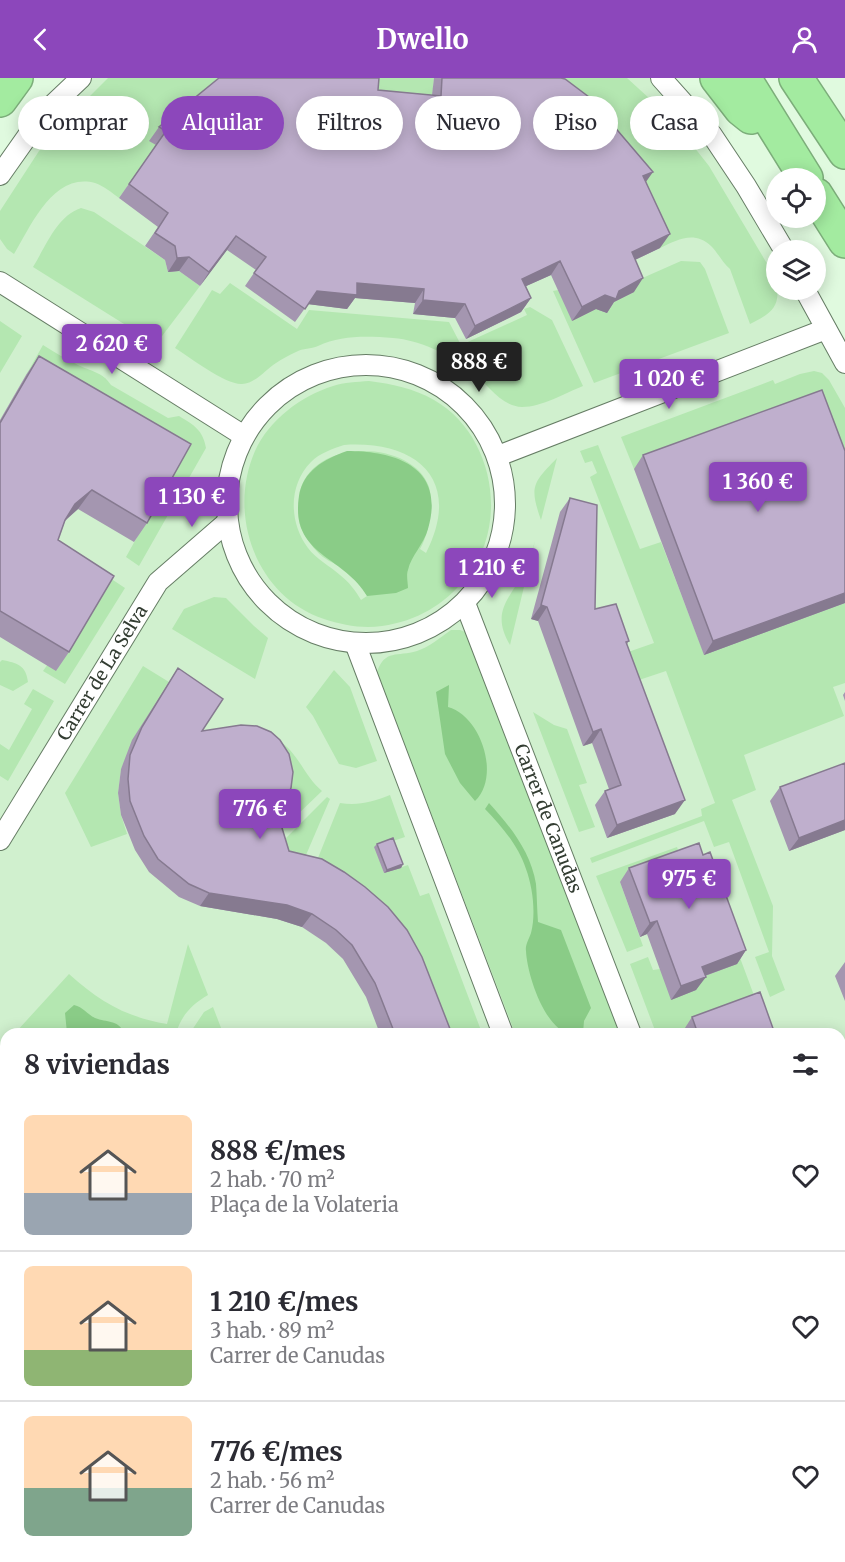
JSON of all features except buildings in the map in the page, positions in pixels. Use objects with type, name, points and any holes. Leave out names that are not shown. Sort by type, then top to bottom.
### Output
[{"type":"highway","points":[[0,100],[16,78]]},
{"type":"highway","points":[[717,78],[741,108],[798,165]]},
{"type":"highway","points":[[744,78],[798,165]]},
{"type":"highway","points":[[796,78],[845,152]]},
{"type":"highway","points":[[820,78],[845,120]]},
{"type":"highway","points":[[826,211],[845,241]]},
{"type":"street","points":[[0,175],[43,114],[81,78]]},
{"type":"street","points":[[662,78],[712,135],[778,240]]},
{"type":"street","points":[[0,282],[244,436]]},
{"type":"street","points":[[810,300],[845,363]]},
{"type":"street","points":[[498,456],[826,329]]},
{"type":"street","points":[[377,364],[417,373],[451,392],[479,420],[498,456],[507,494],[503,534],[489,572],[465,603],[433,627],[395,641],[355,643],[318,635],[285,617],[257,592],[238,560],[226,523],[226,493],[232,464],[244,436],[268,404],[300,380],[338,367],[377,364]]},
{"type":"street","name":"Carrer de La Selva","points":[[0,840],[158,582],[226,523]]},
{"type":"street","name":"Carrer de Canudas","points":[[465,603],[629,1028]]},
{"type":"street","points":[[355,643],[501,1028]]},
{"type":"shaded area","points":[[81,78],[661,78],[669,84],[677,96],[630,96],[630,150],[712,150],[770,240],[766,240],[766,300],[811,300],[845,361],[845,1028],[0,1028],[0,175],[21,150],[149,150],[149,96],[66,96]]},
{"type":"shaded area","points":[[108,78],[226,78],[204,96],[161,96],[161,132],[150,141],[157,145],[119,198],[95,183],[80,182],[67,186],[55,193],[45,204],[14,254],[0,239],[0,211],[40,150],[149,150],[149,96],[90,96]]},
{"type":"shaded area","points":[[371,78],[434,78],[432,96],[415,96],[415,108],[403,107],[403,96],[370,96]]},
{"type":"shaded area","points":[[514,78],[627,78],[647,96],[630,96],[630,150],[696,150],[709,166],[766,262],[766,300],[776,300],[770,311],[750,324],[730,269],[705,241],[692,237],[660,248],[576,150],[618,150],[618,96],[533,96],[533,100]]},
{"type":"shaded area","points":[[81,208],[94,212],[165,260],[168,272],[179,271],[200,286],[156,344],[33,267],[59,225],[65,218]]},
{"type":"shaded area","points":[[681,261],[700,262],[705,269],[729,333],[594,383],[553,291],[558,290],[596,309],[609,305],[638,280]]},
{"type":"shaded area","points":[[230,283],[297,329],[309,310],[449,322],[461,345],[527,315],[524,309],[530,307],[552,320],[583,386],[537,405],[514,406],[501,399],[463,365],[444,354],[414,342],[383,337],[345,338],[327,342],[288,356],[251,382],[235,383],[208,370],[175,348],[212,290],[220,294]]},
{"type":"shaded area","points":[[0,321],[22,336],[0,373]]},
{"type":"shaded area","points":[[43,345],[100,375],[111,385],[168,418],[179,416],[193,425],[203,437],[206,448],[139,566],[126,557],[178,463],[26,375]]},
{"type":"shaded area","points":[[814,371],[822,373],[829,380],[845,408],[845,491],[812,403],[634,469],[621,437],[773,380],[775,384]]},
{"type":"shaded area","points":[[369,381],[418,392],[434,400],[454,415],[470,435],[482,457],[489,482],[491,507],[488,533],[480,557],[458,588],[439,604],[418,616],[395,624],[360,627],[324,619],[300,608],[281,592],[265,573],[254,550],[247,526],[244,501],[247,476],[255,451],[277,419],[298,403],[321,390],[342,384]],"holes":[[[344,445],[370,445],[393,450],[412,458],[426,470],[436,485],[439,505],[436,527],[426,553],[420,549],[429,520],[431,501],[429,487],[419,471],[403,460],[383,453],[361,451],[340,454],[321,463],[307,476],[299,496],[298,516],[301,528],[310,544],[320,554],[344,569],[359,582],[367,596],[361,600],[346,580],[308,548],[297,527],[294,504],[298,482],[303,471],[311,462],[326,452]]]},
{"type":"shaded area","points":[[598,445],[640,549],[661,542],[704,654],[845,603],[845,683],[833,687],[844,716],[744,755],[756,790],[732,800],[773,906],[772,956],[785,990],[770,997],[755,957],[769,952],[729,842],[714,847],[704,821],[592,863],[590,858],[702,816],[701,809],[715,803],[666,671],[627,684],[565,674],[654,643],[590,477],[597,473],[592,461],[585,463],[580,451]]},
{"type":"shaded area","points":[[347,451],[383,454],[399,459],[413,467],[423,477],[430,491],[432,508],[428,529],[410,565],[407,574],[408,588],[396,593],[367,596],[357,582],[310,543],[302,531],[298,516],[301,487],[316,467]]},
{"type":"shaded area","points":[[557,458],[541,520],[534,492],[538,480]]},
{"type":"shaded area","points":[[535,541],[510,645],[504,634],[502,615],[508,599],[526,568]]},
{"type":"shaded area","points":[[110,578],[125,588],[65,684],[43,671]]},
{"type":"shaded area","points":[[214,597],[226,598],[268,638],[255,679],[172,629],[184,609]]},
{"type":"shaded area","points":[[451,630],[468,633],[621,1028],[513,1028],[377,672],[388,657],[410,653],[434,642]]},
{"type":"shaded area","points":[[2,660],[23,668],[28,682],[13,691],[0,685],[0,662]]},
{"type":"shaded area","points":[[143,666],[169,682],[121,769],[118,793],[127,834],[91,847],[65,793]]},
{"type":"shaded area","points":[[334,670],[350,687],[377,761],[356,768],[339,764],[306,707]]},
{"type":"shaded area","points":[[449,685],[448,707],[460,713],[470,722],[484,748],[487,763],[486,777],[483,790],[475,801],[460,783],[445,754],[436,692]]},
{"type":"shaded area","points":[[33,689],[54,701],[8,781],[0,776],[0,744],[9,750],[32,709],[24,704]]},
{"type":"shaded area","points":[[533,712],[554,725],[567,729],[587,783],[579,785],[595,827],[579,832]]},
{"type":"shaded area","points":[[278,740],[291,751],[322,791],[272,839]]},
{"type":"shaded area","points":[[390,795],[405,837],[375,847],[384,873],[408,865],[420,896],[429,893],[480,1028],[434,1028],[312,873],[340,803],[353,804]]},
{"type":"shaded area","points":[[327,797],[330,799],[300,869],[275,849]]},
{"type":"shaded area","points":[[489,803],[512,830],[530,861],[536,884],[538,922],[561,930],[591,1008],[584,1021],[583,1028],[559,1028],[538,999],[526,951],[533,918],[533,901],[528,876],[523,860],[514,844],[485,809]]},
{"type":"shaded area","points":[[677,847],[681,859],[620,882],[643,946],[627,952],[596,876]]},
{"type":"shaded area","points":[[720,904],[766,1028],[654,1028],[630,964],[648,957],[653,970],[660,969],[693,980],[736,964]]},
{"type":"shaded area","points":[[188,944],[208,995],[188,1011],[178,1028],[20,1028],[69,974],[114,1007],[139,1017],[167,1024]]},
{"type":"shaded area","points":[[74,1005],[95,1018],[115,1023],[121,1028],[66,1028],[65,1013]]},
{"type":"shaded area","points":[[213,1007],[221,1028],[193,1028],[204,1012]]}]
